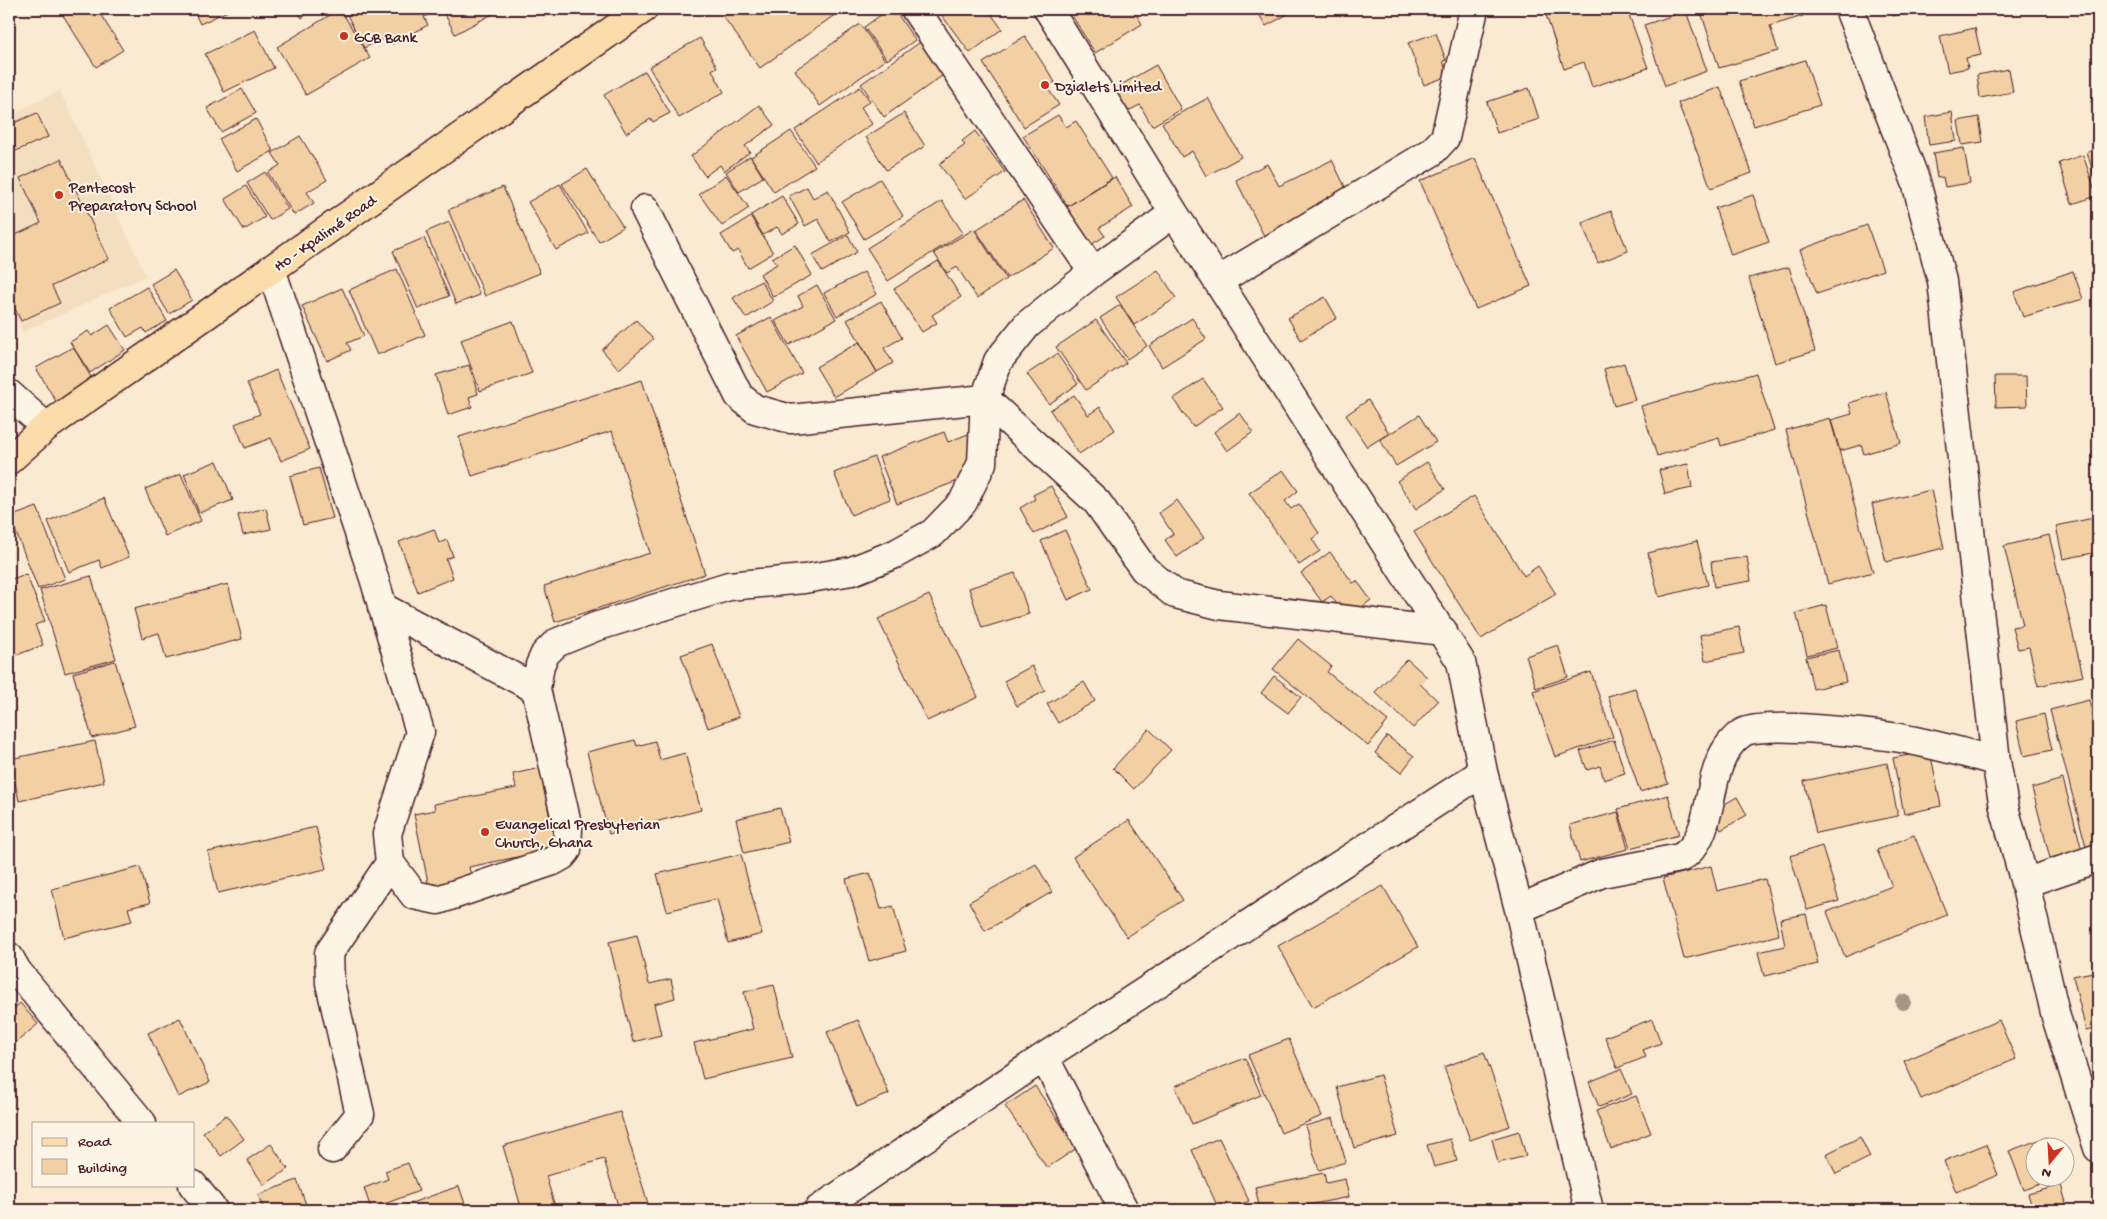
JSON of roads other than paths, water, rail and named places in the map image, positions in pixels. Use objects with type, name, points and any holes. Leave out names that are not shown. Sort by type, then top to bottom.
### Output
[{"type":"main road","name":"Ho - Kpalimé Road","points":[[9,460],[46,427],[643,9]]},
{"type":"street","points":[[914,9],[1092,272]]},
{"type":"street","points":[[1048,9],[1174,213],[1443,631],[1461,662],[1483,772],[1519,909],[1589,1210]]},
{"type":"street","points":[[1218,280],[1432,152],[1446,138],[1474,9]]},
{"type":"street","points":[[1849,9],[1916,182],[1942,280],[1996,761],[2004,807],[2025,883],[2056,1016],[2098,1148]]},
{"type":"street","points":[[645,209],[739,396],[755,409],[791,420],[985,399],[1097,502],[1144,569],[1175,594],[1219,605],[1443,631]]},
{"type":"street","points":[[271,269],[382,607],[420,732],[387,834],[390,863],[414,895],[438,900],[553,861],[562,856],[567,850],[568,828],[564,806],[536,689],[540,665],[545,654],[556,643],[595,627],[729,586],[804,580],[852,571],[895,554],[933,534],[963,502],[982,462],[985,399],[998,361],[1027,324],[1092,272],[1174,213]]},
{"type":"street","points":[[9,394],[46,427]]},
{"type":"street","points":[[382,607],[536,689]]},
{"type":"street","points":[[1519,909],[1602,873],[1680,858],[1689,853],[1701,833],[1720,762],[1728,746],[1743,732],[1779,727],[1900,738],[1996,761]]},
{"type":"street","points":[[818,1210],[1044,1058],[1483,772]]},
{"type":"street","points":[[2025,883],[2098,858]]},
{"type":"street","points":[[332,1149],[360,1114],[330,983],[330,953],[390,863]]},
{"type":"street","points":[[9,957],[17,971],[141,1122]]},
{"type":"street","points":[[1044,1058],[1124,1210]]},
{"type":"street","points":[[194,1186],[214,1210]]},
{"type":"place","name":"GCB Bank","points":[[344,36]]},
{"type":"place","name":"Dzialets Limited","points":[[1045,85]]},
{"type":"place","name":"Pentecost Preparatory School","points":[[59,195]]},
{"type":"place","name":"Evangelical Presbyterian Church, Ghana","points":[[485,832]]}]
